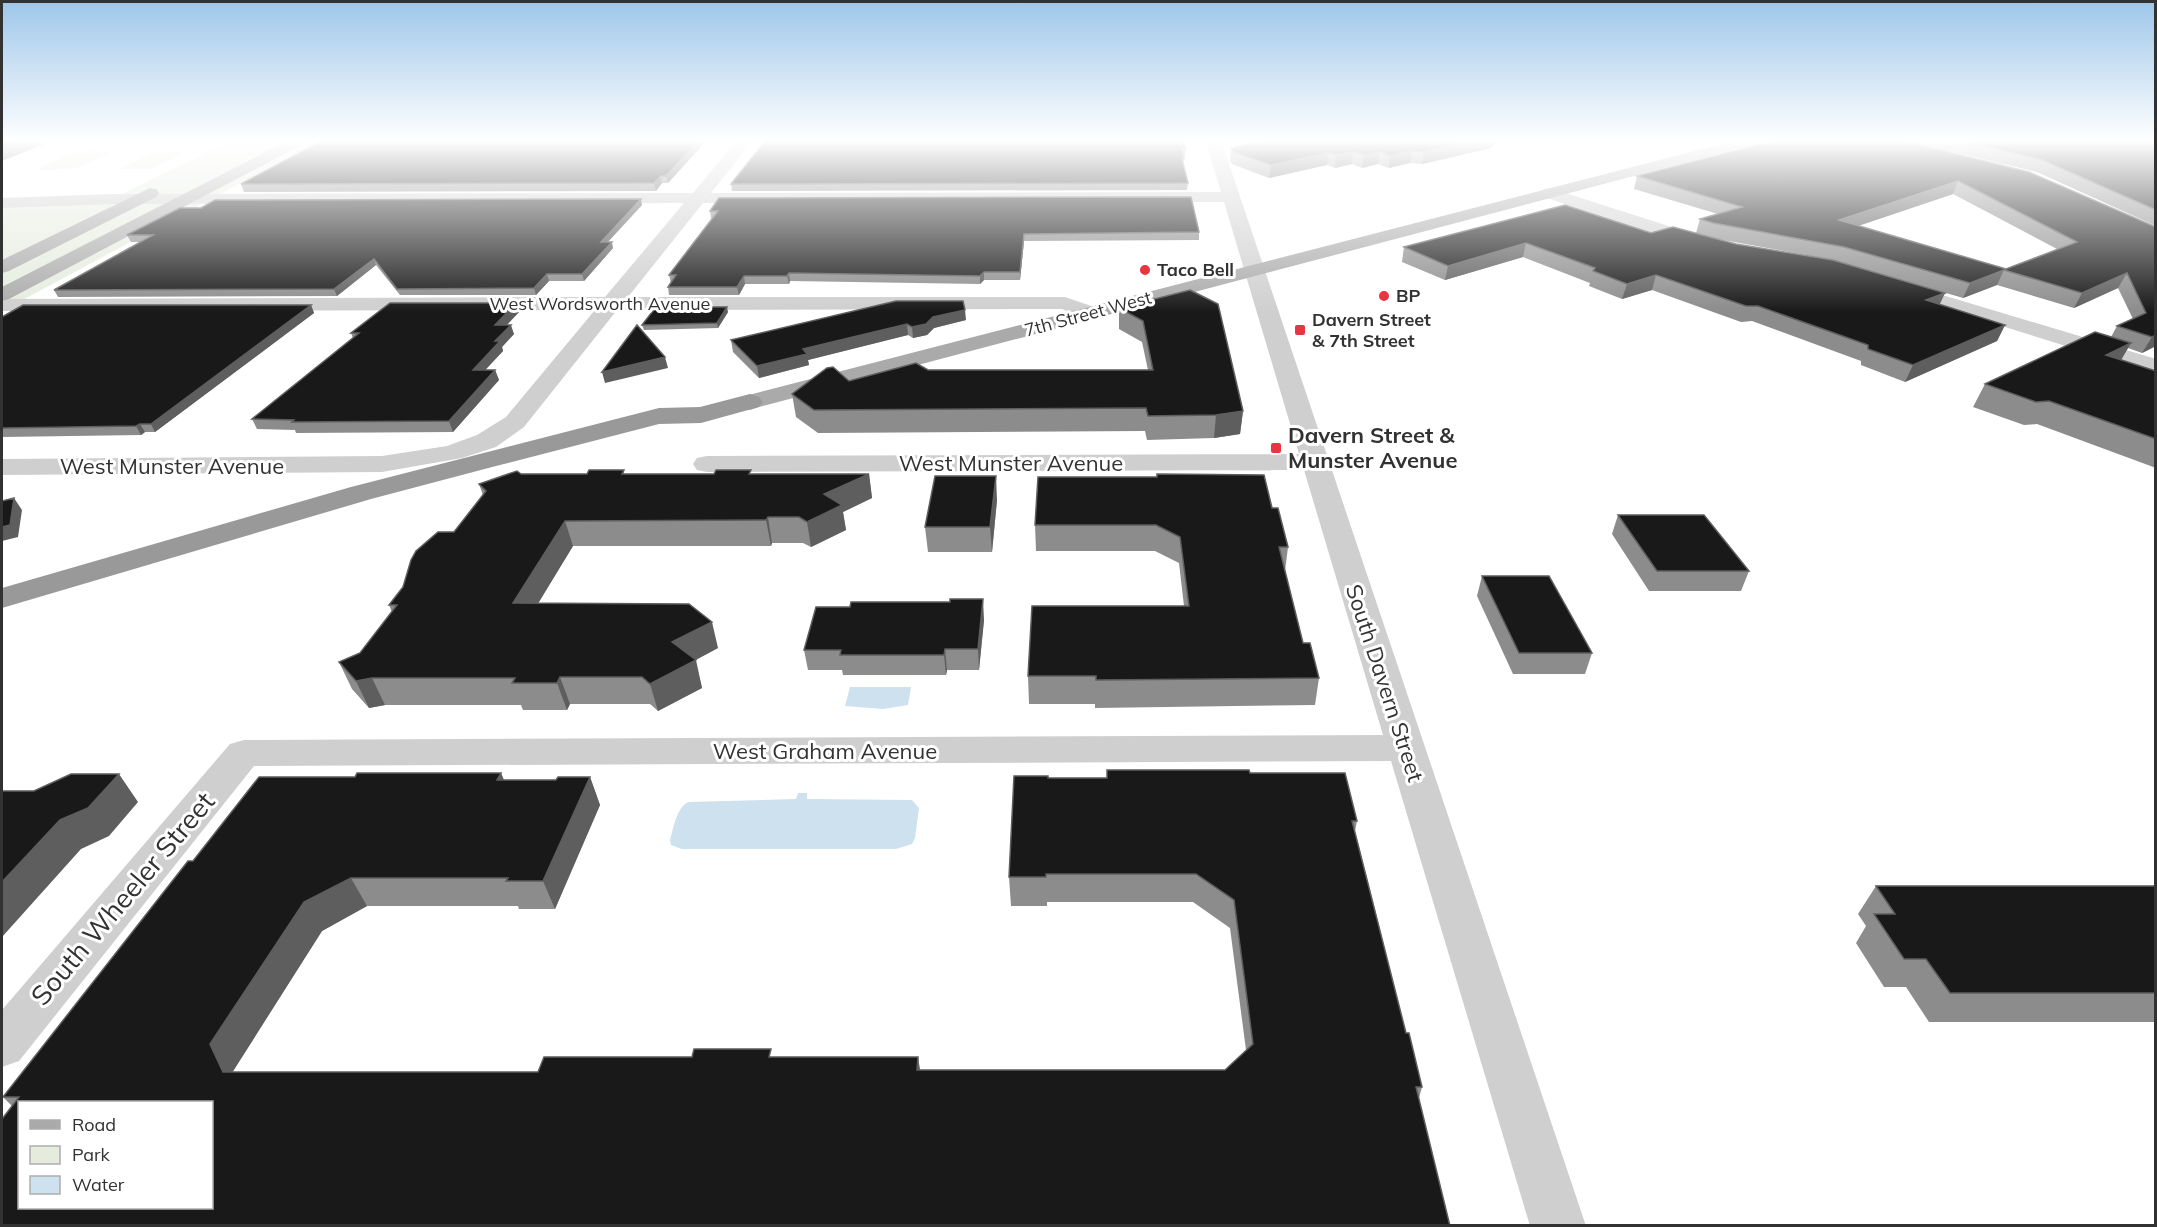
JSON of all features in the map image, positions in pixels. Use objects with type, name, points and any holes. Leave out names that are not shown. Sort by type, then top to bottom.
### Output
[{"type":"highway","name":"7th Street West","points":[[701,415],[750,402]]},
{"type":"highway","points":[[2,598],[361,493],[486,460],[659,416],[701,415],[699,421],[691,427],[678,432],[289,536],[2,621]]},
{"type":"main road","points":[[2,267],[141,197]]},
{"type":"main road","points":[[2,295],[191,197]]},
{"type":"main road","name":"7th Street West","points":[[750,402],[1534,197]]},
{"type":"street","points":[[2,203],[137,199],[1092,197]]},
{"type":"street","name":"South Davern Street","points":[[1231,197],[1244,244],[1256,271],[1558,1226]]},
{"type":"street","points":[[1563,197],[1722,248]]},
{"type":"street","points":[[610,304],[697,198]]},
{"type":"street","points":[[1885,284],[2156,367]]},
{"type":"street","name":"West Wordsworth Avenue","points":[[2,305],[1065,303],[1089,313]]},
{"type":"street","name":"West Munster Avenue","points":[[2,466],[343,466],[382,464],[427,457],[477,444],[506,430],[610,304]]},
{"type":"street","name":"West Munster Avenue","points":[[706,464],[1315,462]]},
{"type":"street","name":"West Graham Avenue","points":[[244,753],[1406,748]]},
{"type":"street","name":"South Wheeler Street","points":[[2,1045],[244,753]]},
{"type":"green space","points":[[115,197],[214,197],[2,311],[2,207],[101,204]]},
{"type":"water","points":[[850,687],[911,687],[908,705],[883,709],[845,706]]},
{"type":"water","points":[[798,793],[807,793],[807,799],[912,800],[919,808],[915,838],[912,844],[896,849],[682,849],[671,845],[670,840],[676,819],[688,802],[796,799]]},
{"type":"building","points":[[1191,197],[1199,232],[1024,234],[1020,272],[984,272],[980,276],[789,273],[787,276],[744,276],[737,287],[668,287],[676,275],[669,275],[718,211],[710,211],[719,198]]},
{"type":"building","points":[[1709,197],[1908,197],[1839,220],[2006,269],[2077,242],[1990,197],[2087,197],[2156,227],[2156,335],[2152,337],[2117,326],[2146,313],[2127,273],[2082,293],[2004,270],[1970,283],[1844,247],[1700,219],[1742,207]]},
{"type":"building","points":[[2127,197],[2156,197],[2156,210]]},
{"type":"building","points":[[641,199],[601,242],[612,242],[582,274],[547,274],[534,288],[397,289],[374,259],[334,289],[54,290],[153,235],[127,235],[180,208],[201,208],[215,200]]},
{"type":"building","points":[[1565,205],[1651,233],[1673,227],[1736,244],[1833,260],[1945,293],[1926,300],[2005,325],[1913,365],[1868,349],[1868,345],[1758,306],[1746,306],[1656,275],[1627,284],[1593,271],[1595,268],[1526,243],[1448,266],[1404,247]]},
{"type":"building","points":[[1190,290],[1218,304],[1243,411],[1216,415],[1148,416],[1146,408],[814,410],[792,394],[827,368],[833,367],[849,381],[916,363],[928,370],[1153,370],[1143,321],[1119,308]]},
{"type":"building","points":[[896,301],[963,301],[965,310],[933,317],[926,324],[912,327],[907,324],[803,349],[807,354],[757,366],[731,340]]},
{"type":"building","points":[[390,303],[516,303],[495,325],[511,325],[495,341],[500,341],[473,370],[495,370],[449,421],[292,422],[294,420],[252,419],[359,333],[351,333]]},
{"type":"building","points":[[23,305],[311,305],[151,424],[2,428],[2,317]]},
{"type":"building","points":[[656,307],[727,307],[717,323],[642,325]]},
{"type":"building","points":[[637,325],[665,357],[602,372]]},
{"type":"building","points":[[2095,332],[2131,343],[2106,355],[2156,371],[2156,439],[2049,401],[2036,402],[1985,384]]},
{"type":"building","points":[[589,470],[624,470],[622,474],[714,474],[716,470],[751,470],[749,474],[869,474],[824,494],[842,505],[807,522],[799,517],[768,517],[766,520],[565,521],[513,603],[689,604],[712,622],[672,642],[696,660],[650,684],[642,677],[560,677],[557,683],[512,683],[515,678],[372,678],[356,681],[339,662],[360,653],[397,605],[389,605],[403,587],[416,551],[438,532],[454,532],[486,491],[479,484],[517,471],[521,474],[587,474]]},
{"type":"building","points":[[1157,474],[1264,475],[1272,508],[1278,508],[1288,547],[1279,547],[1303,643],[1310,643],[1319,678],[1096,680],[1096,676],[1028,676],[1032,606],[1189,606],[1180,537],[1156,525],[1035,525],[1038,477],[1157,477]]},
{"type":"building","points":[[935,476],[996,476],[990,527],[925,527]]},
{"type":"building","points":[[14,498],[10,525],[2,527],[2,501]]},
{"type":"building","points":[[1618,515],[1704,515],[1749,571],[1657,571]]},
{"type":"building","points":[[1482,576],[1549,576],[1592,653],[1519,653]]},
{"type":"building","points":[[950,599],[983,599],[978,649],[945,649],[944,655],[840,655],[841,650],[804,650],[816,607],[850,607],[851,602],[950,602]]},
{"type":"building","points":[[1107,770],[1345,773],[1357,821],[1352,821],[1422,1087],[1416,1087],[1450,1226],[2,1226],[2,1119],[19,1097],[3,1097],[188,861],[193,861],[259,777],[355,777],[357,773],[501,773],[497,780],[556,780],[558,777],[590,777],[543,881],[506,881],[508,878],[351,878],[304,902],[210,1044],[223,1072],[538,1072],[544,1057],[692,1057],[694,1049],[771,1049],[769,1057],[918,1057],[917,1070],[1225,1070],[1253,1044],[1234,900],[1196,874],[1046,874],[1046,877],[1009,877],[1014,776],[1048,776],[1048,778],[1107,778]]},
{"type":"building","points":[[71,774],[119,774],[88,808],[60,820],[2,882],[2,791],[34,791]]},
{"type":"building","points":[[1876,886],[2156,886],[2156,993],[1950,993],[1926,959],[1904,959],[1874,914],[1895,914]]},
{"type":"place","name":"Taco Bell","points":[[1145,270]]},
{"type":"place","name":"BP","points":[[1384,296]]},
{"type":"place","name":"Davern Street & 7th Street","points":[[1300,330]]},
{"type":"place","name":"Davern Street & Munster Avenue","points":[[1276,448]]}]
